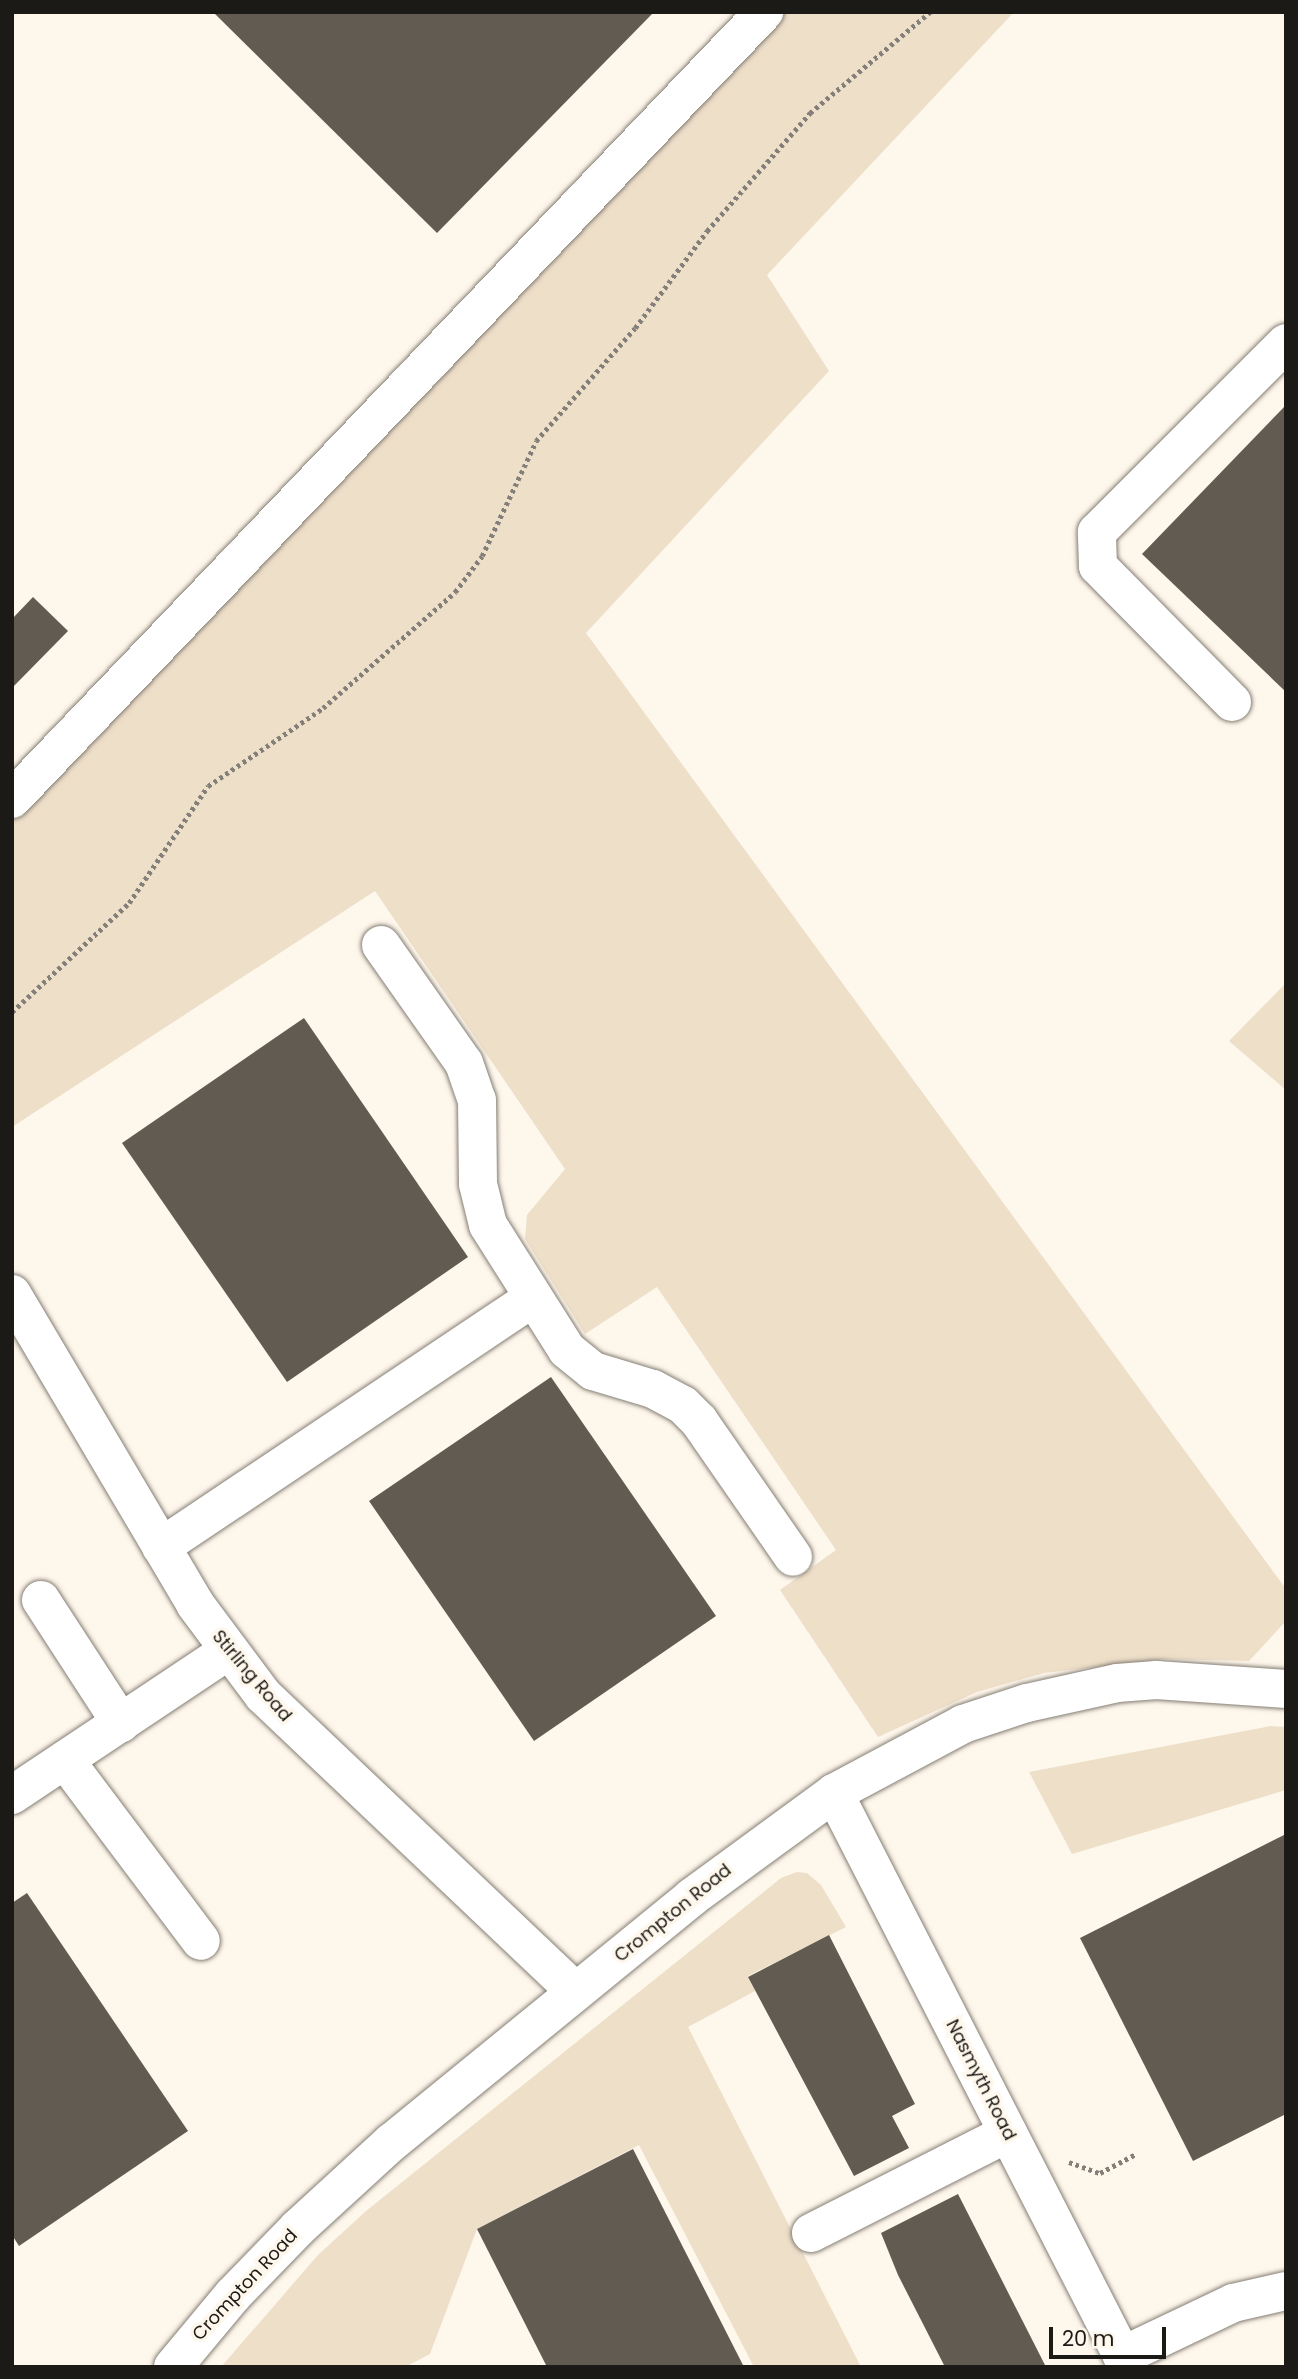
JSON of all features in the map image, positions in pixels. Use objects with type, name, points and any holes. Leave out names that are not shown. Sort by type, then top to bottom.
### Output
[{"type":"street","points":[[12,799],[764,12]]},
{"type":"street","points":[[1232,702],[1098,566],[1097,532],[1286,343]]},
{"type":"street","points":[[382,945],[472,1082],[477,1100],[482,1206],[496,1242],[533,1298],[579,1363],[667,1395],[699,1421],[793,1557]]},
{"type":"street","name":"Stirling Road","points":[[12,1294],[161,1547],[228,1651],[299,1731],[576,1992]]},
{"type":"street","points":[[161,1547],[533,1298]]},
{"type":"street","points":[[41,1600],[121,1723]]},
{"type":"street","points":[[12,1795],[228,1651]]},
{"type":"street","name":"Crompton Road","points":[[173,2367],[233,2295],[298,2228],[392,2142],[766,1839],[834,1793],[963,1724],[1027,1703],[1117,1683],[1157,1680],[1286,1689]]},
{"type":"street","points":[[65,1760],[201,1941]]},
{"type":"street","name":"Nasmyth Road","points":[[834,1793],[1125,2361]]},
{"type":"street","points":[[811,2233],[1011,2138]]},
{"type":"street","points":[[1125,2361],[1233,2303],[1286,2291]]},
{"type":"path","points":[[12,1012],[129,904],[208,786],[323,708],[456,592],[482,556],[536,440],[635,328],[707,230],[810,113],[930,12]]},
{"type":"path","points":[[1011,2138],[1101,2173],[1135,2154]]},
{"type":"shaded area","points":[[764,12],[1014,12],[767,275],[829,371],[586,633],[1286,1589],[1286,1621],[1249,1661],[1163,1659],[1044,1673],[977,1692],[878,1737],[780,1590],[836,1550],[657,1287],[585,1334],[525,1239],[527,1215],[565,1169],[375,891],[12,1127],[12,799]]},
{"type":"shaded area","points":[[1286,983],[1286,1090],[1229,1041]]},
{"type":"shaded area","points":[[1271,1726],[1286,1727],[1286,1790],[1072,1854],[1029,1772]]},
{"type":"shaded area","points":[[797,1872],[807,1873],[821,1885],[846,1927],[748,1976],[755,1991],[688,2027],[861,2367],[754,2367],[639,2145],[477,2229],[430,2354],[405,2367],[221,2367],[318,2255],[366,2211],[781,1878]]},
{"type":"building","points":[[213,12],[654,12],[437,233]]},
{"type":"building","points":[[1286,405],[1286,692],[1142,554]]},
{"type":"building","points":[[33,597],[68,631],[12,688],[12,619]]},
{"type":"building","points":[[304,1018],[468,1257],[287,1382],[122,1143]]},
{"type":"building","points":[[551,1377],[716,1616],[534,1741],[369,1501]]},
{"type":"building","points":[[1286,1834],[1286,2114],[1193,2161],[1080,1938]]},
{"type":"building","points":[[27,1893],[188,2131],[19,2246],[12,2235],[12,1903]]},
{"type":"building","points":[[829,1935],[915,2104],[892,2116],[909,2148],[854,2176],[748,1977]]},
{"type":"building","points":[[633,2149],[744,2367],[547,2367],[477,2229]]},
{"type":"building","points":[[958,2194],[1046,2367],[945,2367],[898,2275],[881,2233]]}]
